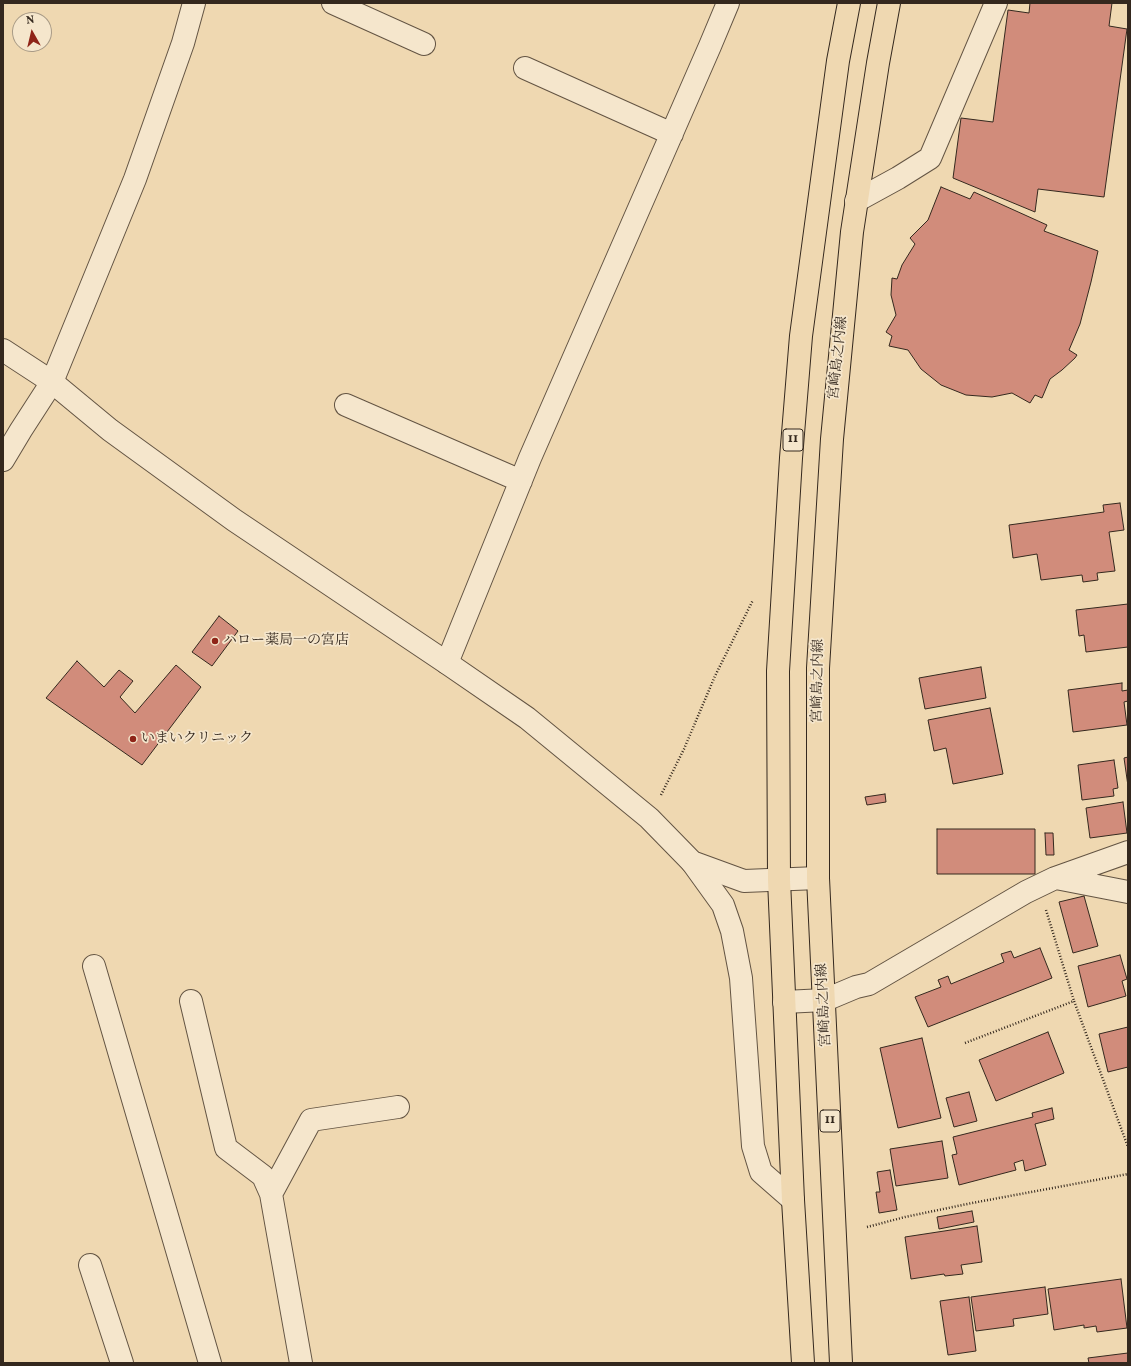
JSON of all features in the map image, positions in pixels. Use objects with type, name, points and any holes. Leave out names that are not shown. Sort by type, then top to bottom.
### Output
[{"type":"main road","name":"11","points":[[803,1363],[793,1200],[779,880],[778,671],[791,458],[802,328],[837,69],[849,3]]},
{"type":"main road","name":"宮崎島之内線","points":[[841,1363],[825,1000],[818,878],[819,660],[832,439],[852,232],[878,63],[889,3]]},
{"type":"street","points":[[3,460],[52,382],[135,179],[183,43],[194,3]]},
{"type":"street","points":[[333,3],[424,44]]},
{"type":"street","points":[[447,663],[520,481],[728,3]]},
{"type":"street","points":[[856,202],[930,158],[996,3]]},
{"type":"street","points":[[525,68],[672,134]]},
{"type":"street","points":[[3,350],[52,382],[110,430],[234,520],[527,718],[649,818],[692,862],[723,905],[732,931],[741,978],[753,1146],[761,1172],[793,1200]]},
{"type":"street","points":[[346,405],[520,481]]},
{"type":"street","points":[[784,1002],[825,1000],[856,987],[869,984],[1026,892],[1047,882],[1128,852]]},
{"type":"street","points":[[692,862],[744,881],[818,878]]},
{"type":"street","points":[[1047,882],[1128,892]]},
{"type":"street","points":[[94,966],[210,1363]]},
{"type":"street","points":[[191,1002],[226,1148],[263,1176],[271,1194],[301,1363]]},
{"type":"street","points":[[271,1194],[311,1120],[398,1107]]},
{"type":"street","points":[[90,1265],[122,1363]]},
{"type":"path","points":[[649,818],[684,749],[715,676],[754,600]]},
{"type":"path","points":[[1047,882],[1074,1001],[1128,1147]]},
{"type":"path","points":[[965,1043],[1074,1001]]},
{"type":"path","points":[[867,1227],[972,1202],[1128,1174]]},
{"type":"building","points":[[1030,3],[1112,3],[1109,26],[1127,29],[1104,197],[1038,189],[1035,212],[953,178],[961,118],[993,122],[1008,10],[1029,13]]},
{"type":"building","points":[[941,187],[970,199],[974,192],[1047,225],[1044,231],[1098,251],[1080,324],[1069,350],[1077,355],[1062,370],[1050,379],[1042,398],[1035,395],[1030,403],[1012,393],[992,397],[966,395],[941,385],[921,369],[908,350],[889,346],[892,336],[886,332],[896,315],[891,295],[892,278],[897,279],[902,265],[915,244],[910,238],[928,220]]},
{"type":"building","points":[[1120,503],[1124,530],[1109,532],[1115,571],[1097,573],[1098,580],[1083,582],[1082,575],[1041,580],[1037,554],[1013,558],[1009,525],[1104,512],[1103,505]]},
{"type":"building","points":[[1128,604],[1128,647],[1086,652],[1084,635],[1079,636],[1076,610]]},
{"type":"building","name":"ハロー薬局一の宮店","points":[[219,616],[238,631],[212,666],[192,652]]},
{"type":"building","name":"いまいクリニック","points":[[77,661],[104,687],[119,670],[133,681],[120,697],[135,713],[176,665],[201,687],[142,765],[46,698]]},
{"type":"building","points":[[981,667],[986,698],[925,709],[919,678]]},
{"type":"building","points":[[1122,683],[1122,691],[1128,690],[1128,701],[1124,702],[1127,725],[1073,732],[1068,690]]},
{"type":"building","points":[[990,708],[1003,774],[953,784],[946,748],[934,751],[928,720]]},
{"type":"building","points":[[1128,757],[1128,786],[1124,758]]},
{"type":"building","points":[[1114,760],[1118,788],[1113,789],[1114,796],[1082,800],[1078,765]]},
{"type":"building","points":[[885,794],[886,802],[867,805],[865,797]]},
{"type":"building","points":[[1123,802],[1127,833],[1090,838],[1086,808]]},
{"type":"building","points":[[937,829],[1035,829],[1035,874],[937,874]]},
{"type":"building","points":[[1045,833],[1053,833],[1054,855],[1046,855]]},
{"type":"building","points":[[1084,896],[1098,946],[1073,953],[1059,902]]},
{"type":"building","points":[[1040,948],[1052,978],[928,1027],[915,997],[941,987],[938,980],[948,976],[951,984],[1004,962],[1001,954],[1011,951],[1014,958]]},
{"type":"building","points":[[1120,955],[1127,979],[1122,981],[1126,996],[1088,1007],[1078,966]]},
{"type":"building","points":[[1128,1027],[1128,1067],[1108,1072],[1099,1034]]},
{"type":"building","points":[[1048,1032],[1064,1073],[996,1101],[979,1060]]},
{"type":"building","points":[[922,1038],[941,1118],[898,1128],[880,1048]]},
{"type":"building","points":[[969,1092],[977,1121],[954,1127],[946,1098]]},
{"type":"building","points":[[1052,1108],[1054,1119],[1035,1124],[1046,1165],[1025,1171],[1023,1160],[1014,1163],[1016,1170],[959,1185],[952,1155],[957,1154],[953,1137],[1033,1117],[1032,1113]]},
{"type":"building","points":[[942,1141],[948,1178],[896,1186],[890,1149]]},
{"type":"building","points":[[890,1170],[897,1210],[879,1213],[876,1192],[880,1192],[877,1172]]},
{"type":"building","points":[[972,1211],[974,1222],[939,1229],[937,1217]]},
{"type":"building","points":[[977,1226],[982,1262],[961,1265],[963,1274],[945,1276],[944,1274],[911,1279],[905,1237]]},
{"type":"building","points":[[1121,1279],[1127,1328],[1097,1332],[1096,1326],[1084,1328],[1084,1325],[1054,1330],[1048,1289]]},
{"type":"building","points":[[1045,1287],[1048,1314],[1013,1319],[1014,1326],[976,1331],[971,1297]]},
{"type":"building","points":[[969,1297],[976,1351],[948,1355],[940,1301]]},
{"type":"building","points":[[1128,1353],[1128,1363],[1089,1363],[1088,1358]]},
{"type":"place","name":"ハロー薬局一の宮店","points":[[215,641]]},
{"type":"place","name":"いまいクリニック","points":[[133,739]]}]
